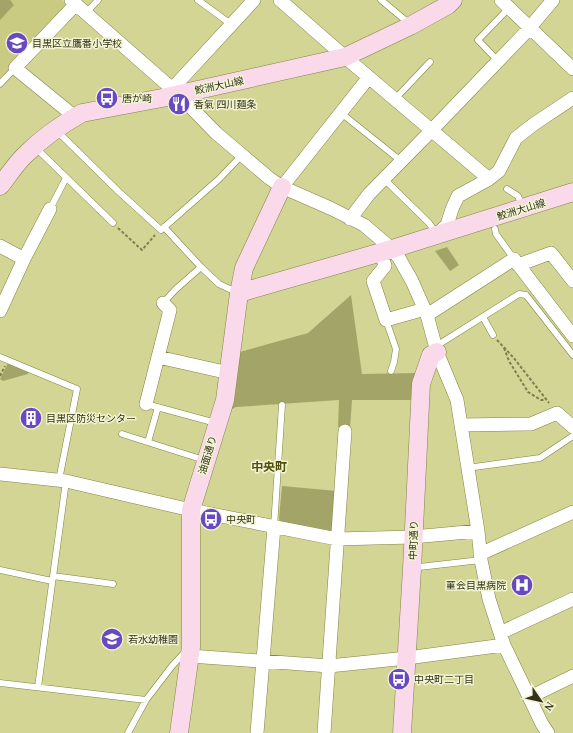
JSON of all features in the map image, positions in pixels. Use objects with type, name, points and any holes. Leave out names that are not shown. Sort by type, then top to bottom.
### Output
[{"type":"street","points":[[175,92],[254,0]]},
{"type":"street","points":[[280,0],[489,179]]},
{"type":"street","name":"鮫洲大山線","points":[[0,186],[23,157],[34,146],[82,113],[345,57],[410,26],[453,0]]},
{"type":"street","points":[[350,219],[369,194],[530,28],[553,0]]},
{"type":"street","points":[[72,119],[69,112],[15,68],[73,2],[175,92],[216,133],[282,187],[364,225],[393,250],[412,281],[426,312],[436,348],[457,400],[481,557],[489,599],[502,639],[542,724],[548,733]]},
{"type":"street","points":[[505,4],[573,69]]},
{"type":"street","points":[[282,187],[369,77]]},
{"type":"street","points":[[437,234],[447,225],[458,196],[489,179],[499,171],[516,138],[573,98]]},
{"type":"street","name":"油面通り","points":[[180,733],[190,651],[191,510],[225,400],[239,293],[244,268],[282,187]]},
{"type":"street","name":"鮫洲大山線","points":[[239,293],[393,250],[437,234],[573,192]]},
{"type":"street","points":[[0,311],[4,294],[50,209]]},
{"type":"street","points":[[0,246],[24,259]]},
{"type":"street","points":[[393,250],[382,255],[385,266],[373,281],[386,320],[426,312],[516,262],[551,253],[573,281]]},
{"type":"street","points":[[516,262],[573,336]]},
{"type":"street","points":[[152,405],[158,357],[170,310],[163,303]]},
{"type":"street","name":"中町通り","points":[[402,733],[421,384],[431,355],[436,348]]},
{"type":"street","points":[[158,357],[229,373]]},
{"type":"street","points":[[461,425],[531,424],[557,413],[573,427]]},
{"type":"street","points":[[324,733],[345,430]]},
{"type":"street","points":[[0,474],[62,481],[191,510],[337,539],[413,537],[478,531]]},
{"type":"street","points":[[481,557],[573,512]]},
{"type":"street","points":[[257,733],[274,527]]},
{"type":"street","points":[[190,651],[263,662],[329,666],[407,658],[502,639],[573,599]]},
{"type":"street","points":[[530,697],[573,676]]},
{"type":"lane","points":[[86,13],[98,0]]},
{"type":"lane","points":[[198,0],[232,25]]},
{"type":"lane","points":[[381,0],[410,26]]},
{"type":"lane","points":[[498,61],[478,40],[505,4]]},
{"type":"lane","points":[[395,99],[430,62]]},
{"type":"lane","points":[[0,84],[15,68]]},
{"type":"lane","points":[[341,113],[401,161]]},
{"type":"lane","points":[[56,130],[118,191],[162,228],[201,268],[219,284],[239,293]]},
{"type":"lane","points":[[34,146],[113,223]]},
{"type":"lane","points":[[162,228],[219,180],[242,155]]},
{"type":"lane","points":[[50,209],[66,178]]},
{"type":"lane","points":[[384,179],[429,223],[437,234]]},
{"type":"lane","points":[[507,189],[518,196],[523,208]]},
{"type":"lane","points":[[495,229],[496,234],[516,262]]},
{"type":"lane","points":[[163,303],[176,289],[201,268]]},
{"type":"lane","points":[[436,348],[441,343],[519,294],[526,295],[573,355]]},
{"type":"lane","points":[[483,317],[493,334]]},
{"type":"lane","points":[[386,320],[396,349],[391,371]]},
{"type":"lane","points":[[0,357],[77,388],[62,481],[53,579],[38,687]]},
{"type":"lane","points":[[148,442],[152,405],[217,423]]},
{"type":"lane","points":[[274,527],[282,405]]},
{"type":"lane","points":[[122,434],[206,460]]},
{"type":"lane","points":[[467,468],[540,458],[573,436]]},
{"type":"lane","points":[[412,568],[481,557]]},
{"type":"lane","points":[[0,570],[53,579],[113,584]]},
{"type":"lane","points":[[128,733],[146,700],[172,666],[190,651]]},
{"type":"lane","points":[[0,683],[146,700]]},
{"type":"path","points":[[113,223],[142,250],[162,228]]},
{"type":"path","points":[[493,334],[557,413]]},
{"type":"path","points":[[504,347],[509,360],[528,392],[541,400],[546,400]]},
{"type":"shaded area","name":"目黒区立鷹番小学校","points":[[0,0],[61,0],[68,6],[0,80]]},
{"type":"shaded area","points":[[0,0],[10,0],[14,5],[0,20]]},
{"type":"shaded area","points":[[447,247],[459,265],[450,271],[435,251]]},
{"type":"shaded area","points":[[351,295],[362,374],[418,373],[415,400],[352,400],[350,429],[338,427],[339,400],[236,407],[229,411],[236,353],[308,333]]},
{"type":"shaded area","points":[[9,361],[29,370],[28,374],[3,381],[0,379]]},
{"type":"shaded area","points":[[282,486],[337,491],[334,529],[330,532],[283,524],[279,519]]},
{"type":"place","name":"目黒区立鷹番小学校","points":[[17,43]]},
{"type":"place","name":"唐が崎","points":[[107,98]]},
{"type":"place","name":"香氣 四川麺条","points":[[179,104]]},
{"type":"place","name":"目黒区防災センター","points":[[31,418]]},
{"type":"place","name":"中央町","points":[[211,519]]},
{"type":"place","name":"菫会目黒病院","points":[[522,585]]},
{"type":"place","name":"若水幼稚園","points":[[112,639]]},
{"type":"place","name":"中央町二丁目","points":[[399,679]]},
{"type":"district","name":"中央町","points":[[269,467]]}]
